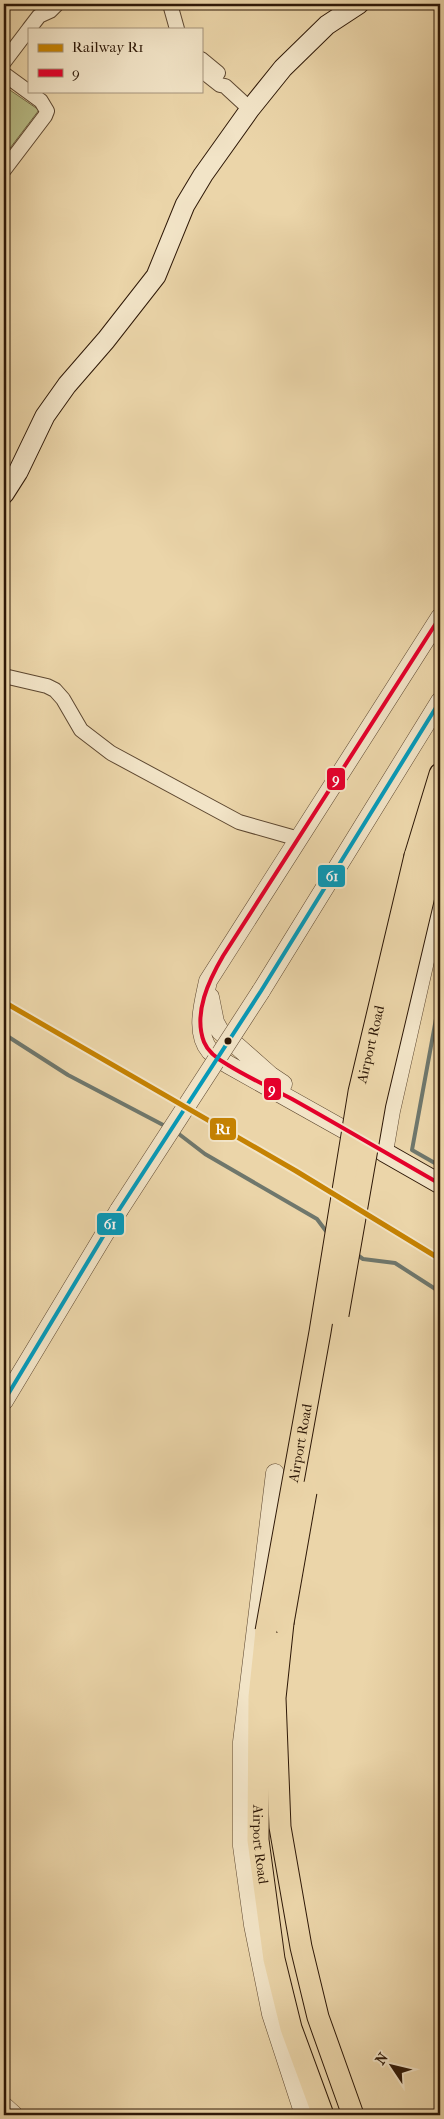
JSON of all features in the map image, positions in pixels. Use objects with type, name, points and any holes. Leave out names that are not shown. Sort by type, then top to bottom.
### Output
[{"type":"main road","points":[[4,494],[18,472],[45,416],[67,385],[106,340],[156,276],[185,205],[203,175],[250,109],[283,68],[327,25],[360,4]]},
{"type":"main road","name":"Airport Road","points":[[353,2115],[318,2017],[301,1947],[280,1827],[275,1698],[275,1627],[359,1092],[415,856],[440,774]]},
{"type":"main road","name":"Airport Road","points":[[323,2115],[291,2028],[274,1959],[258,1840],[259,1697],[275,1627],[375,1103],[440,834]]},
{"type":"main road","points":[[384,1152],[440,1184]]},
{"type":"street","points":[[30,28],[39,16],[50,11],[57,4]]},
{"type":"street","points":[[169,4],[167,17],[170,28]]},
{"type":"street","points":[[169,4],[178,28]]},
{"type":"street","points":[[4,62],[28,30]]},
{"type":"street","points":[[202,60],[226,80],[225,86]]},
{"type":"street","points":[[202,71],[220,85],[225,86],[250,109]]},
{"type":"street","points":[[4,74],[28,92]]},
{"type":"street","points":[[4,170],[47,111],[41,101],[29,92]]},
{"type":"street","points":[[388,1130],[327,1109],[268,1080],[228,1065],[208,1049],[204,1041],[202,1007],[208,981],[440,617]]},
{"type":"street","points":[[4,676],[47,686],[55,690],[63,699],[82,730],[97,745],[118,758],[239,822],[299,839]]},
{"type":"street","points":[[4,1401],[119,1210],[261,991],[440,701]]},
{"type":"street","points":[[208,981],[215,1022],[220,1031],[268,1080],[384,1152],[440,895]]},
{"type":"street","points":[[276,1473],[242,1742],[242,1846],[253,1925],[271,2014],[304,2115]]},
{"type":"street","points":[[4,2106],[14,2115]]},
{"type":"green space","points":[[4,86],[39,110],[4,156]]},
{"type":"waterway","points":[[440,997],[412,1150],[440,1166]]},
{"type":"waterway","points":[[4,1034],[68,1075],[167,1127]]},
{"type":"waterway","points":[[175,1131],[205,1154],[317,1219],[329,1235]]},
{"type":"waterway","points":[[356,1254],[363,1259],[395,1263],[440,1292]]},
{"type":"rail line","name":"R1","points":[[4,1002],[296,1171],[440,1259]]},
{"type":"transit line","name":"9","points":[[440,617],[223,956],[204,997],[200,1020],[206,1046],[221,1061],[292,1099],[440,1184]]},
{"type":"transit line","name":"61","points":[[4,1401],[119,1210],[261,991],[440,701]]}]
